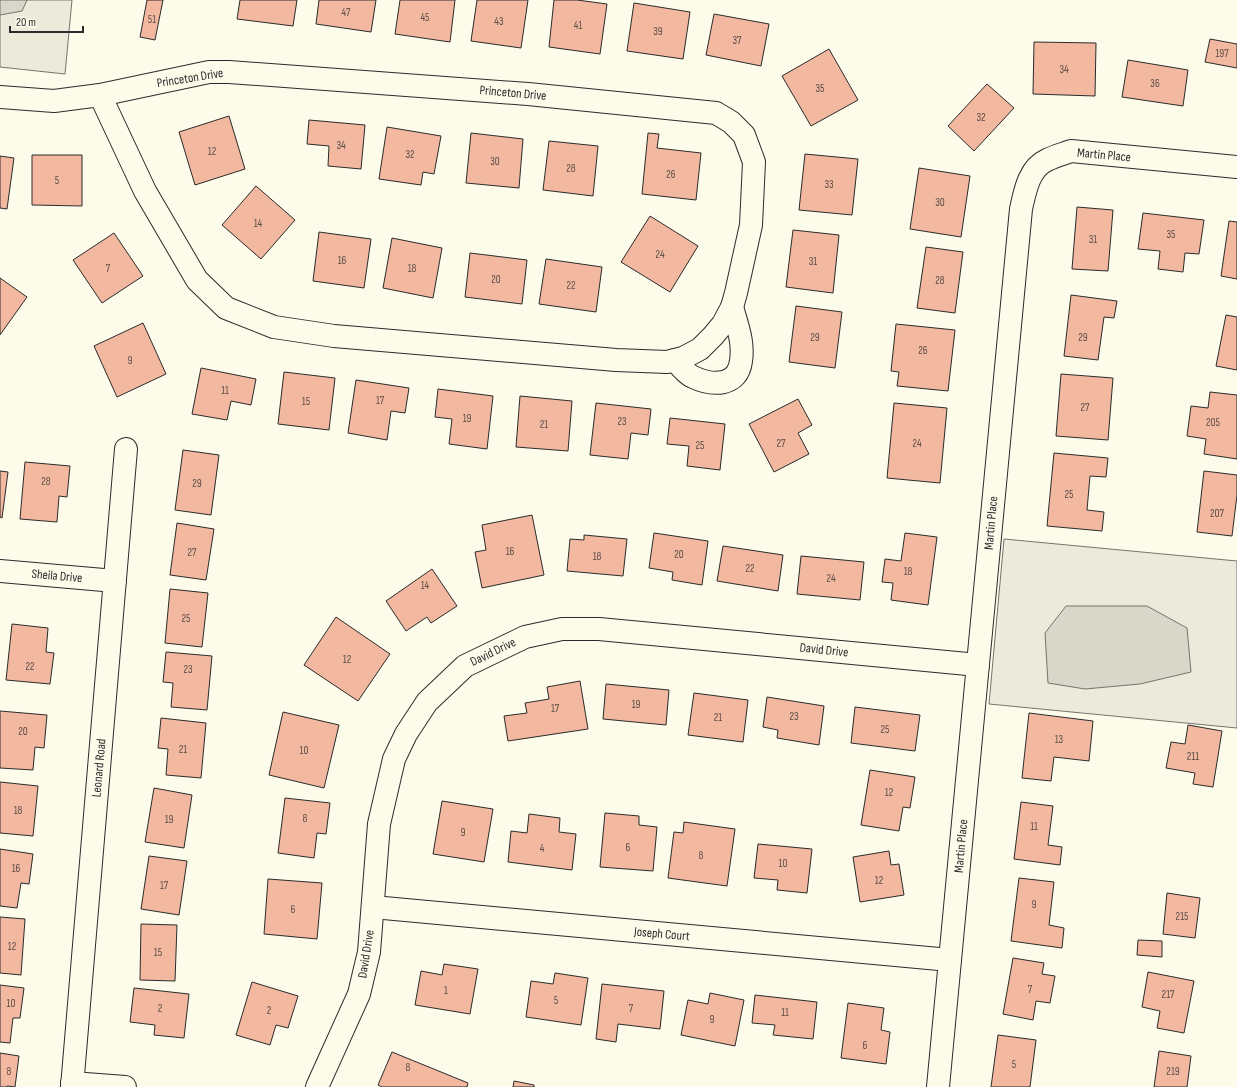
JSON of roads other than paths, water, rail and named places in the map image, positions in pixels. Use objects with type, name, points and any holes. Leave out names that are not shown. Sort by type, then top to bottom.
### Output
[{"type":"street","name":"Princeton Drive","points":[[0,97],[54,101],[100,95],[209,72],[229,72],[528,94],[716,113],[731,122],[744,135],[754,162],[751,225],[732,307],[723,324],[700,349],[684,358],[667,362],[616,360],[334,336],[274,327],[226,308],[197,280],[145,191],[100,95]]},
{"type":"street","name":"Martin Place","points":[[938,1087],[1021,209],[1025,189],[1033,172],[1046,160],[1071,151],[1237,167]]},
{"type":"street","name":"Princeton Drive","points":[[675,360],[692,377],[709,383],[724,383],[735,376],[741,362],[742,341],[732,307]]},
{"type":"street","name":"Leonard Road","points":[[72,1085],[126,449]]},
{"type":"street","name":"Sheila Drive","points":[[0,571],[114,581]]},
{"type":"street","name":"David Drive","points":[[317,1087],[359,994],[369,952],[379,824],[394,759],[406,734],[427,702],[465,666],[525,637],[562,629],[599,629],[978,665]]},
{"type":"street","name":"Joseph Court","points":[[373,907],[950,960]]},
{"type":"street","points":[[72,1085],[125,1087]]}]
